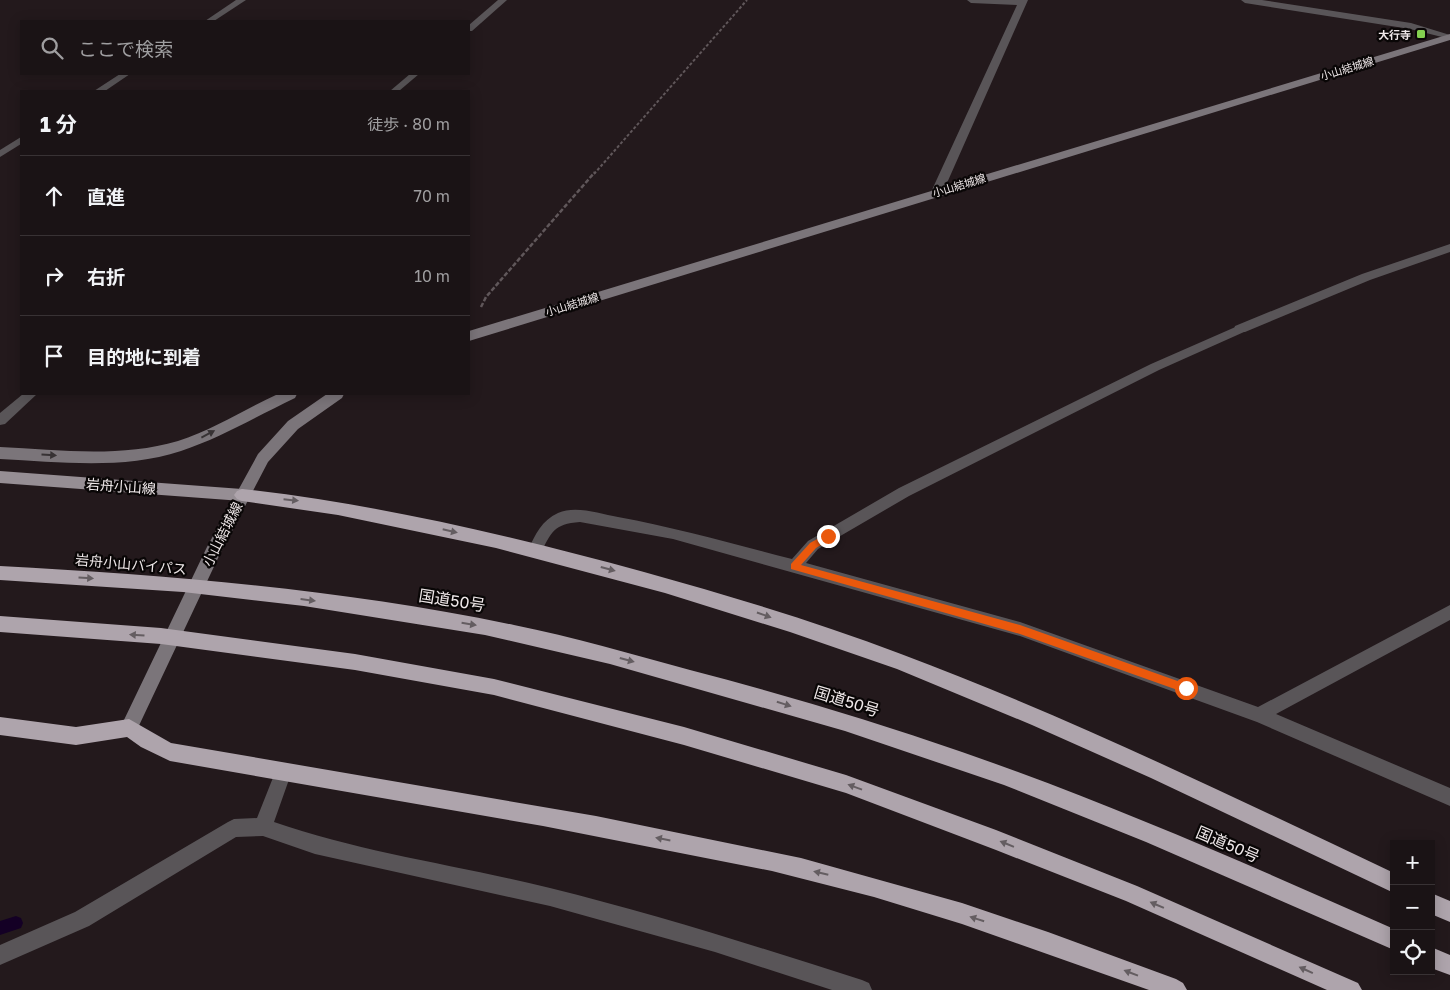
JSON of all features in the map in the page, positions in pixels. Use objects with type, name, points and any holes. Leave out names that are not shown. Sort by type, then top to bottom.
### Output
[{"type":"highway","points":[[242,495],[303,501],[360,511],[535,550],[635,576],[756,612],[916,668],[1089,740],[1390,881]]},
{"type":"highway","name":"岩舟小山バイパス","points":[[0,573],[110,579],[260,593]]},
{"type":"highway","name":"国道50号","points":[[260,593],[487,627],[622,659],[857,726],[1050,794],[1287,892],[1390,938]]},
{"type":"highway","points":[[3,624],[161,636],[355,662],[494,688],[684,736],[846,784],[996,840],[1130,893],[1351,990]]},
{"type":"highway","points":[[0,726],[76,736],[129,728],[147,741],[170,752],[490,806],[688,844],[830,875],[952,911],[1069,949],[1176,990]]},
{"type":"highway","points":[[1435,905],[1450,912]]},
{"type":"highway","points":[[1435,959],[1450,965]]},
{"type":"main road","name":"小山結城線","points":[[470,336],[1449,37]]},
{"type":"main road","points":[[0,453],[85,457],[156,452],[198,440],[288,395]]},
{"type":"main road","name":"小山結城線","points":[[129,728],[242,495],[264,458],[279,439],[312,410],[335,395]]},
{"type":"main road","name":"岩舟小山線","points":[[0,477],[242,495]]},
{"type":"street","points":[[936,192],[1023,2],[971,0]]},
{"type":"street","points":[[1245,0],[1411,26],[1449,37]]},
{"type":"street","points":[[1240,329],[1366,277],[1450,248]]},
{"type":"lane","points":[[211,20],[242,0]]},
{"type":"lane","points":[[470,28],[503,0]]},
{"type":"lane","points":[[101,90],[124,75]]},
{"type":"lane","points":[[395,90],[414,75]]},
{"type":"lane","points":[[0,154],[20,141]]},
{"type":"lane","points":[[794,567],[813,545],[904,492],[1155,366],[1240,329]]},
{"type":"lane","points":[[0,420],[30,395]]},
{"type":"lane","points":[[535,550],[545,531],[553,522],[562,517],[580,516],[673,533],[1020,629],[1259,715],[1450,797]]},
{"type":"lane","points":[[1259,715],[1450,612]]},
{"type":"lane","points":[[263,827],[284,771]]},
{"type":"lane","points":[[0,955],[82,919],[234,828],[263,827],[315,845],[550,897],[715,944],[862,990]]},
{"type":"path","points":[[478,314],[486,298],[747,0]]},
{"type":"waterway","points":[[0,928],[16,923]]},
{"type":"place","name":"大行寺","points":[[1421,34]]},
{"type":"route","points":[[828,536],[813,545],[794,567],[1020,629],[1186,688]]}]
